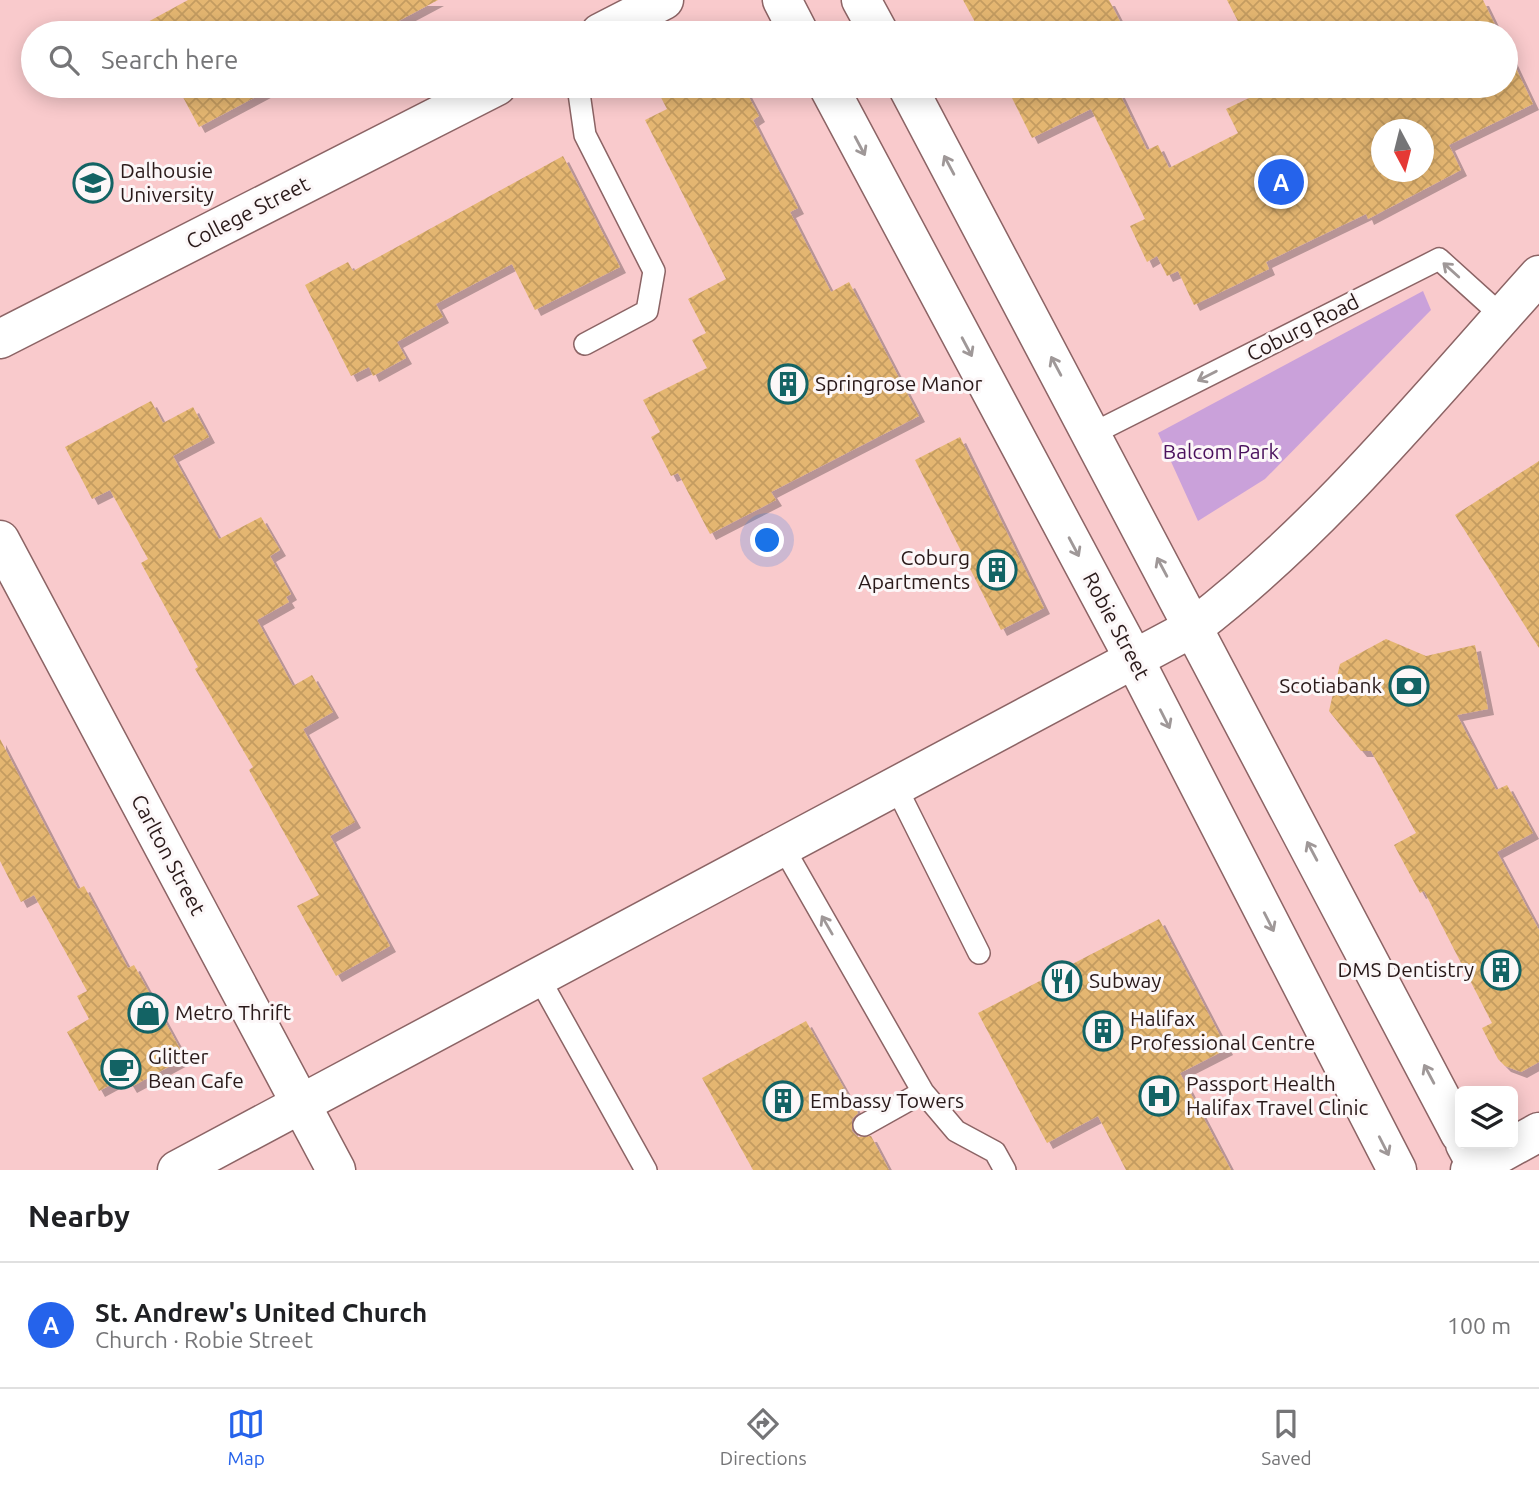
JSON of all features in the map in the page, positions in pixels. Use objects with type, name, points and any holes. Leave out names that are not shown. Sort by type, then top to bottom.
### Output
[{"type":"street","points":[[623,21],[664,0]]},
{"type":"street","points":[[782,0],[793,21]]},
{"type":"street","points":[[861,0],[872,21]]},
{"type":"street","name":"College Street","points":[[0,339],[473,98]]},
{"type":"street","name":"Robie Street","points":[[834,98],[1134,659],[1397,1170]]},
{"type":"street","points":[[913,98],[1194,627],[1470,1157],[1539,1132]]},
{"type":"street","points":[[177,1170],[302,1106],[1194,627],[1250,584],[1377,456],[1539,275]]},
{"type":"street","name":"Carlton Street","points":[[0,540],[336,1170]]},
{"type":"lane","points":[[580,98],[585,135],[653,271],[647,310],[585,344]]},
{"type":"lane","name":"Coburg Road","points":[[1092,434],[1439,259],[1502,316]]},
{"type":"lane","points":[[896,787],[979,953]]},
{"type":"lane","points":[[783,847],[923,1092],[956,1131],[995,1152],[1004,1170]]},
{"type":"lane","points":[[539,978],[646,1170]]},
{"type":"lane","points":[[864,1125],[923,1092]]},
{"type":"green space","name":"Balcom Park","points":[[1423,291],[1431,310],[1265,479],[1198,521],[1158,433]]},
{"type":"building","points":[[188,0],[438,0],[399,21],[150,21]]},
{"type":"building","points":[[963,0],[1109,0],[1120,21],[974,21]]},
{"type":"building","points":[[1227,0],[1483,0],[1493,21],[1238,21]]},
{"type":"building","points":[[1518,72],[1533,104],[1449,145],[1461,170],[1368,219],[1366,214],[1266,262],[1269,269],[1194,305],[1178,271],[1167,276],[1157,256],[1147,262],[1130,226],[1145,219],[1091,109],[1032,138],[1012,98],[1122,98],[1147,150],[1158,145],[1169,168],[1238,133],[1226,109],[1249,98],[1518,98]]},
{"type":"building","points":[[183,98],[253,98],[199,127]]},
{"type":"building","name":"Springrose Manor","points":[[661,98],[749,98],[759,116],[753,120],[798,208],[790,212],[831,292],[849,282],[919,416],[771,492],[776,500],[710,534],[678,473],[671,476],[651,437],[660,432],[643,400],[707,368],[692,340],[706,333],[688,299],[726,279],[645,120],[667,109]]},
{"type":"building","points":[[563,156],[620,267],[535,310],[512,264],[436,304],[443,317],[397,342],[406,358],[373,376],[369,367],[351,376],[305,285],[348,262],[353,271]]},
{"type":"building","points":[[151,401],[163,423],[193,407],[209,437],[173,456],[219,539],[261,517],[280,550],[270,556],[291,594],[286,597],[289,602],[257,620],[293,686],[312,675],[333,712],[303,729],[355,822],[330,836],[390,946],[336,976],[297,906],[319,895],[249,770],[253,767],[195,669],[198,667],[141,563],[148,559],[110,490],[92,499],[65,447]]},
{"type":"building","name":"Coburg Apartments","points":[[960,437],[1044,608],[1001,630],[915,460]]},
{"type":"building","points":[[1539,461],[1539,648],[1455,515]]},
{"type":"building","points":[[1386,639],[1426,656],[1475,645],[1488,709],[1457,715],[1496,790],[1507,785],[1533,833],[1497,852],[1539,930],[1539,1062],[1521,1072],[1505,1066],[1498,1059],[1482,1028],[1492,1023],[1424,891],[1420,893],[1394,845],[1416,833],[1371,751],[1361,751],[1329,711],[1340,664]]},
{"type":"building","points":[[0,739],[78,889],[84,886],[128,968],[134,965],[185,1058],[131,1087],[125,1077],[99,1091],[67,1032],[89,1019],[77,996],[87,991],[34,895],[21,902],[0,861]]},
{"type":"building","name":"Halifax Professional Centre","points":[[1159,919],[1227,1049],[1180,1073],[1231,1170],[1126,1170],[1098,1116],[1047,1143],[978,1013]]},
{"type":"building","name":"Embassy Towers","points":[[806,1021],[858,1113],[852,1119],[852,1131],[858,1137],[871,1136],[889,1170],[753,1170],[702,1078]]},
{"type":"place","name":"St. Andrew's United Church","points":[[1281,182]]},
{"type":"place","name":"Dalhousie University","points":[[93,183]]},
{"type":"place","name":"Springrose Manor","points":[[788,384]]},
{"type":"place","name":"Coburg Apartments","points":[[997,570]]},
{"type":"place","name":"Scotiabank","points":[[1409,686]]},
{"type":"place","name":"DMS Dentistry","points":[[1501,970]]},
{"type":"place","name":"Subway","points":[[1062,981]]},
{"type":"place","name":"Metro Thrift","points":[[148,1013]]},
{"type":"place","name":"Halifax Professional Centre","points":[[1103,1031]]},
{"type":"place","name":"Glitter Bean Cafe","points":[[121,1069]]},
{"type":"place","name":"Passport Health Halifax Travel Clinic","points":[[1159,1096]]},
{"type":"place","name":"Embassy Towers","points":[[783,1101]]}]
